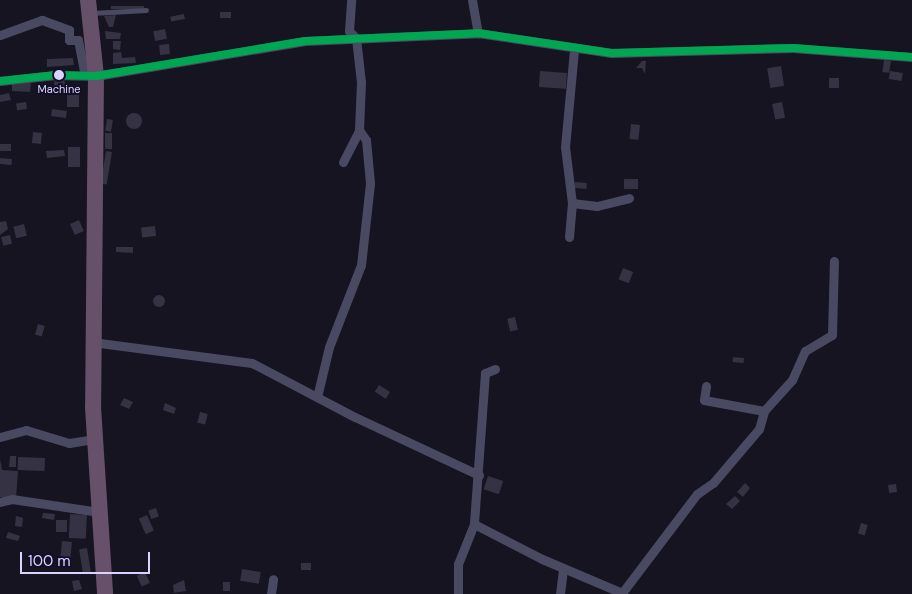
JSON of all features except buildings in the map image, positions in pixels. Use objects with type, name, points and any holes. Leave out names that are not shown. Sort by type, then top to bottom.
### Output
[{"type":"highway","points":[[88,6],[94,439],[105,594]]},
{"type":"street","points":[[343,162],[359,130],[361,82],[356,38],[348,31],[351,0]]},
{"type":"street","points":[[472,0],[478,33]]},
{"type":"street","points":[[0,35],[42,20],[69,30],[69,40],[78,40],[90,75]]},
{"type":"street","points":[[0,81],[90,75],[305,41],[478,33],[574,50],[644,54],[793,48],[912,57]]},
{"type":"street","points":[[569,237],[572,203],[565,147],[574,50]]},
{"type":"street","points":[[317,397],[329,347],[361,265],[370,183],[366,140],[359,130]]},
{"type":"street","points":[[572,203],[597,206],[629,198]]},
{"type":"street","points":[[474,524],[564,569],[622,594],[691,502],[713,483],[759,428],[764,411],[792,380],[804,351],[832,335],[834,261]]},
{"type":"street","points":[[92,342],[252,363],[317,397],[479,475]]},
{"type":"street","points":[[458,594],[458,564],[474,524],[485,373],[495,369]]},
{"type":"street","points":[[706,386],[704,400],[764,411]]},
{"type":"street","points":[[0,436],[26,430],[69,443],[94,439]]},
{"type":"street","points":[[0,502],[12,499],[99,512]]},
{"type":"street","points":[[560,594],[564,569]]},
{"type":"street","points":[[271,594],[273,579]]},
{"type":"lane","points":[[88,6],[146,10]]},
{"type":"transit line","points":[[0,81],[56,75],[96,76],[305,41],[478,33],[612,53],[793,48],[912,57]]},
{"type":"place","name":"Machine","points":[[59,75]]}]
